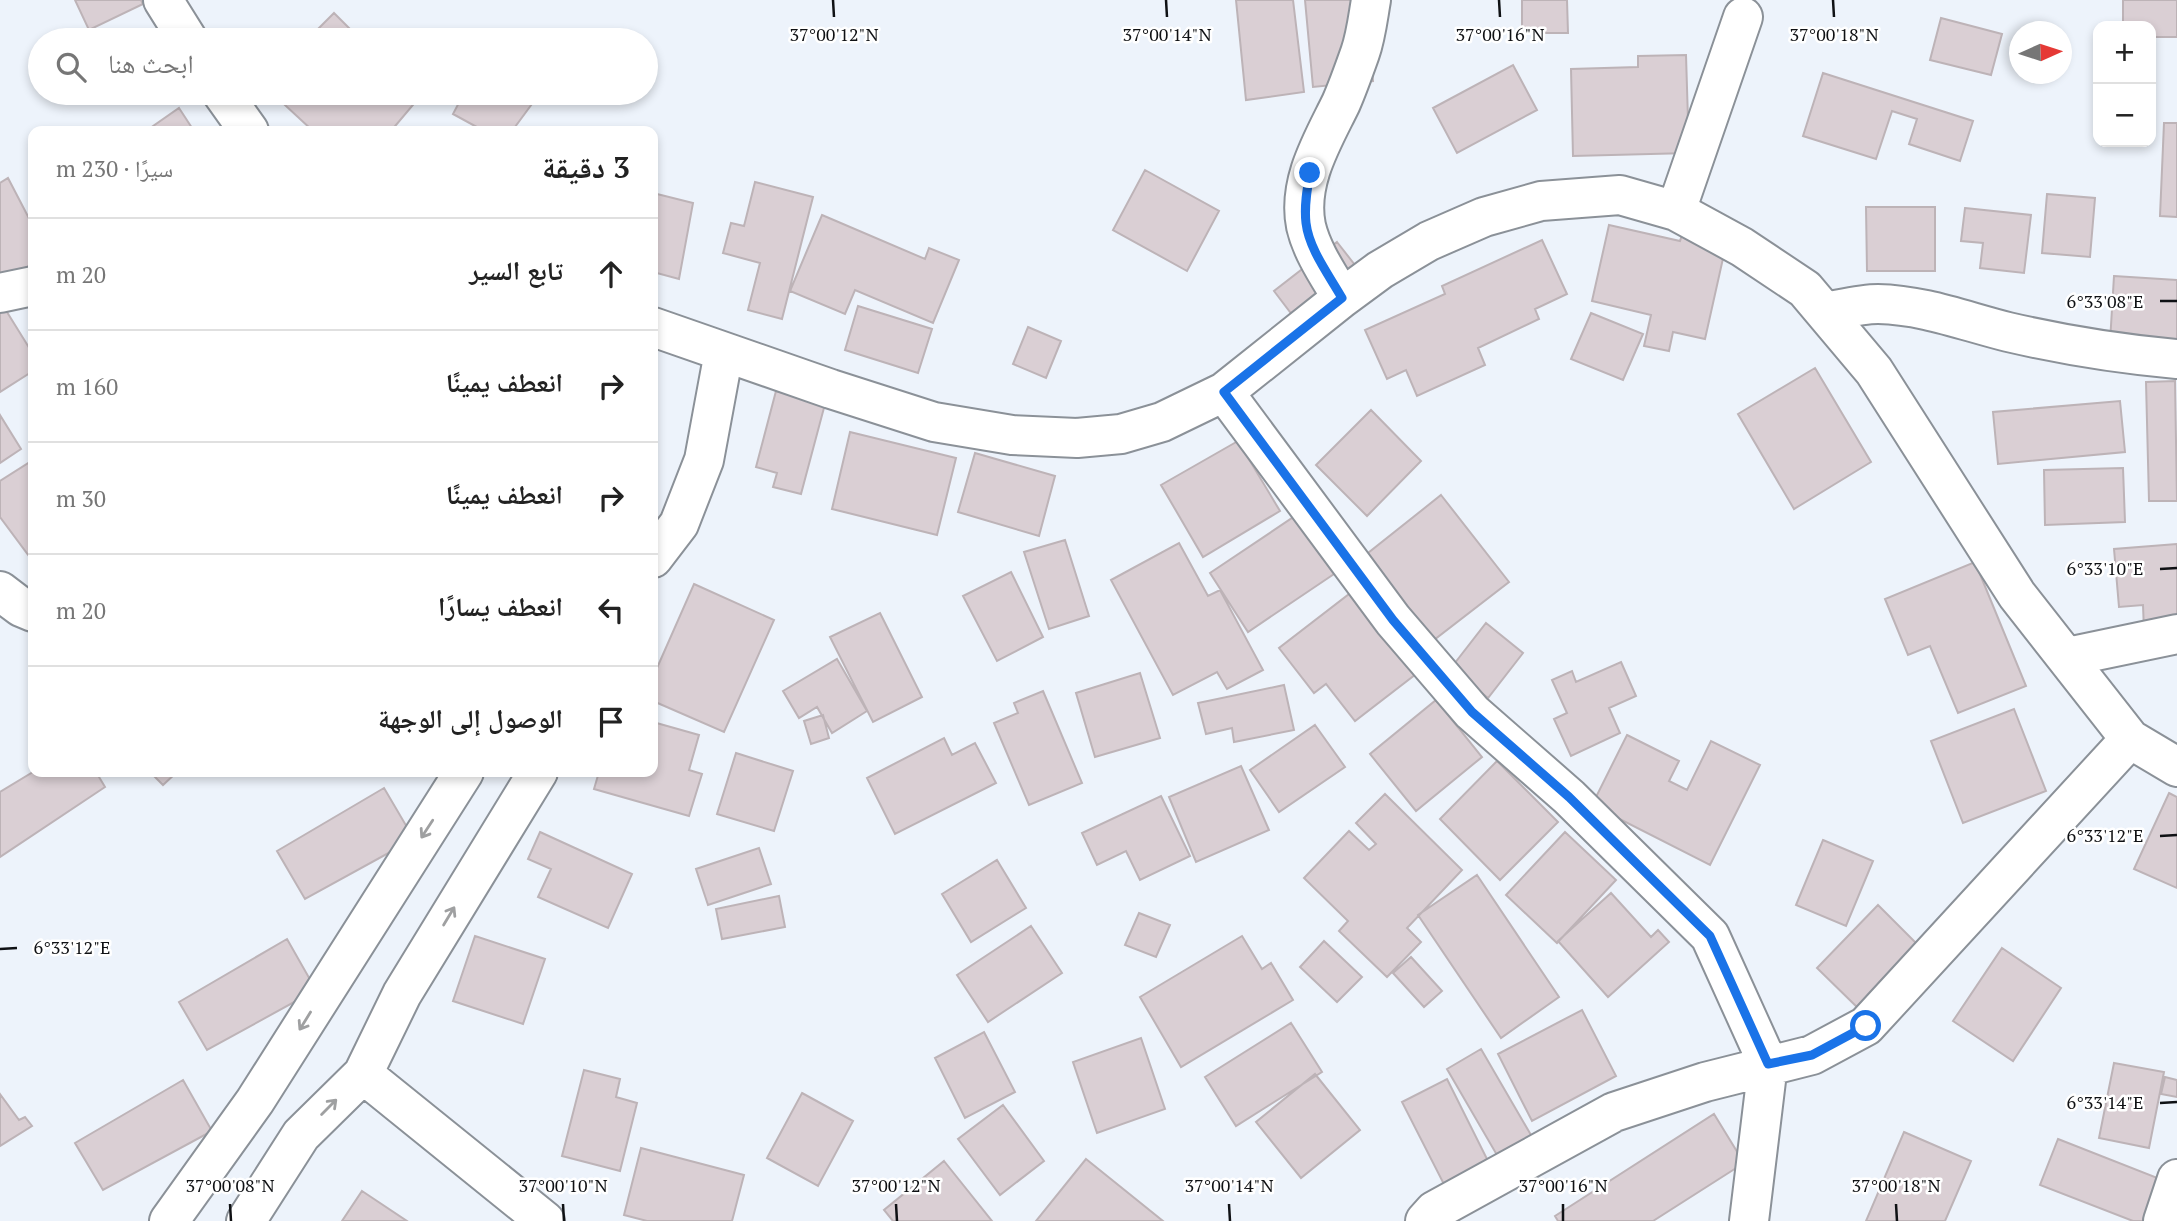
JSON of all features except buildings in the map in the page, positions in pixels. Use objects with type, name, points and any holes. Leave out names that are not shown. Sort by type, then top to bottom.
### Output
[{"type":"street","points":[[163,0],[180,28]]},
{"type":"street","points":[[1342,298],[1318,256],[1306,225],[1305,201],[1310,173],[1321,142],[1362,50],[1371,0]]},
{"type":"street","points":[[1676,211],[1743,17]]},
{"type":"street","points":[[231,105],[245,126]]},
{"type":"street","points":[[658,329],[934,422],[1012,435],[1077,438],[1121,434],[1162,422],[1224,392],[1380,270],[1429,241],[1484,217],[1541,201],[1620,195],[1676,211],[1742,247],[1805,289],[1874,371],[2017,596],[2130,739],[2177,767]]},
{"type":"street","points":[[0,293],[28,287]]},
{"type":"street","points":[[1825,312],[1875,304],[1910,307],[1942,312],[2007,331],[2085,349],[2177,359]]},
{"type":"street","points":[[658,551],[679,524],[704,460],[724,352]]},
{"type":"street","points":[[1224,392],[1393,620],[1472,712],[1569,797],[1710,936],[1768,1064],[1749,1221]]},
{"type":"street","points":[[0,591],[28,610]]},
{"type":"street","points":[[2067,657],[2177,634]]},
{"type":"street","points":[[1425,1221],[1434,1211],[1615,1112],[1705,1082],[1812,1055],[1866,1026],[2130,739]]},
{"type":"street","points":[[169,1221],[255,1101],[461,777]]},
{"type":"street","points":[[246,1221],[301,1135],[363,1074],[402,994],[534,777]]},
{"type":"street","points":[[363,1074],[545,1221]]},
{"type":"street","points":[[255,1101],[301,1135]]},
{"type":"street","points":[[2163,1221],[2177,1179]]},
{"type":"route","points":[[1310,173],[1305,201],[1306,225],[1318,256],[1342,298],[1224,392],[1393,620],[1472,712],[1569,797],[1710,936],[1768,1064],[1812,1055],[1866,1026]]}]
